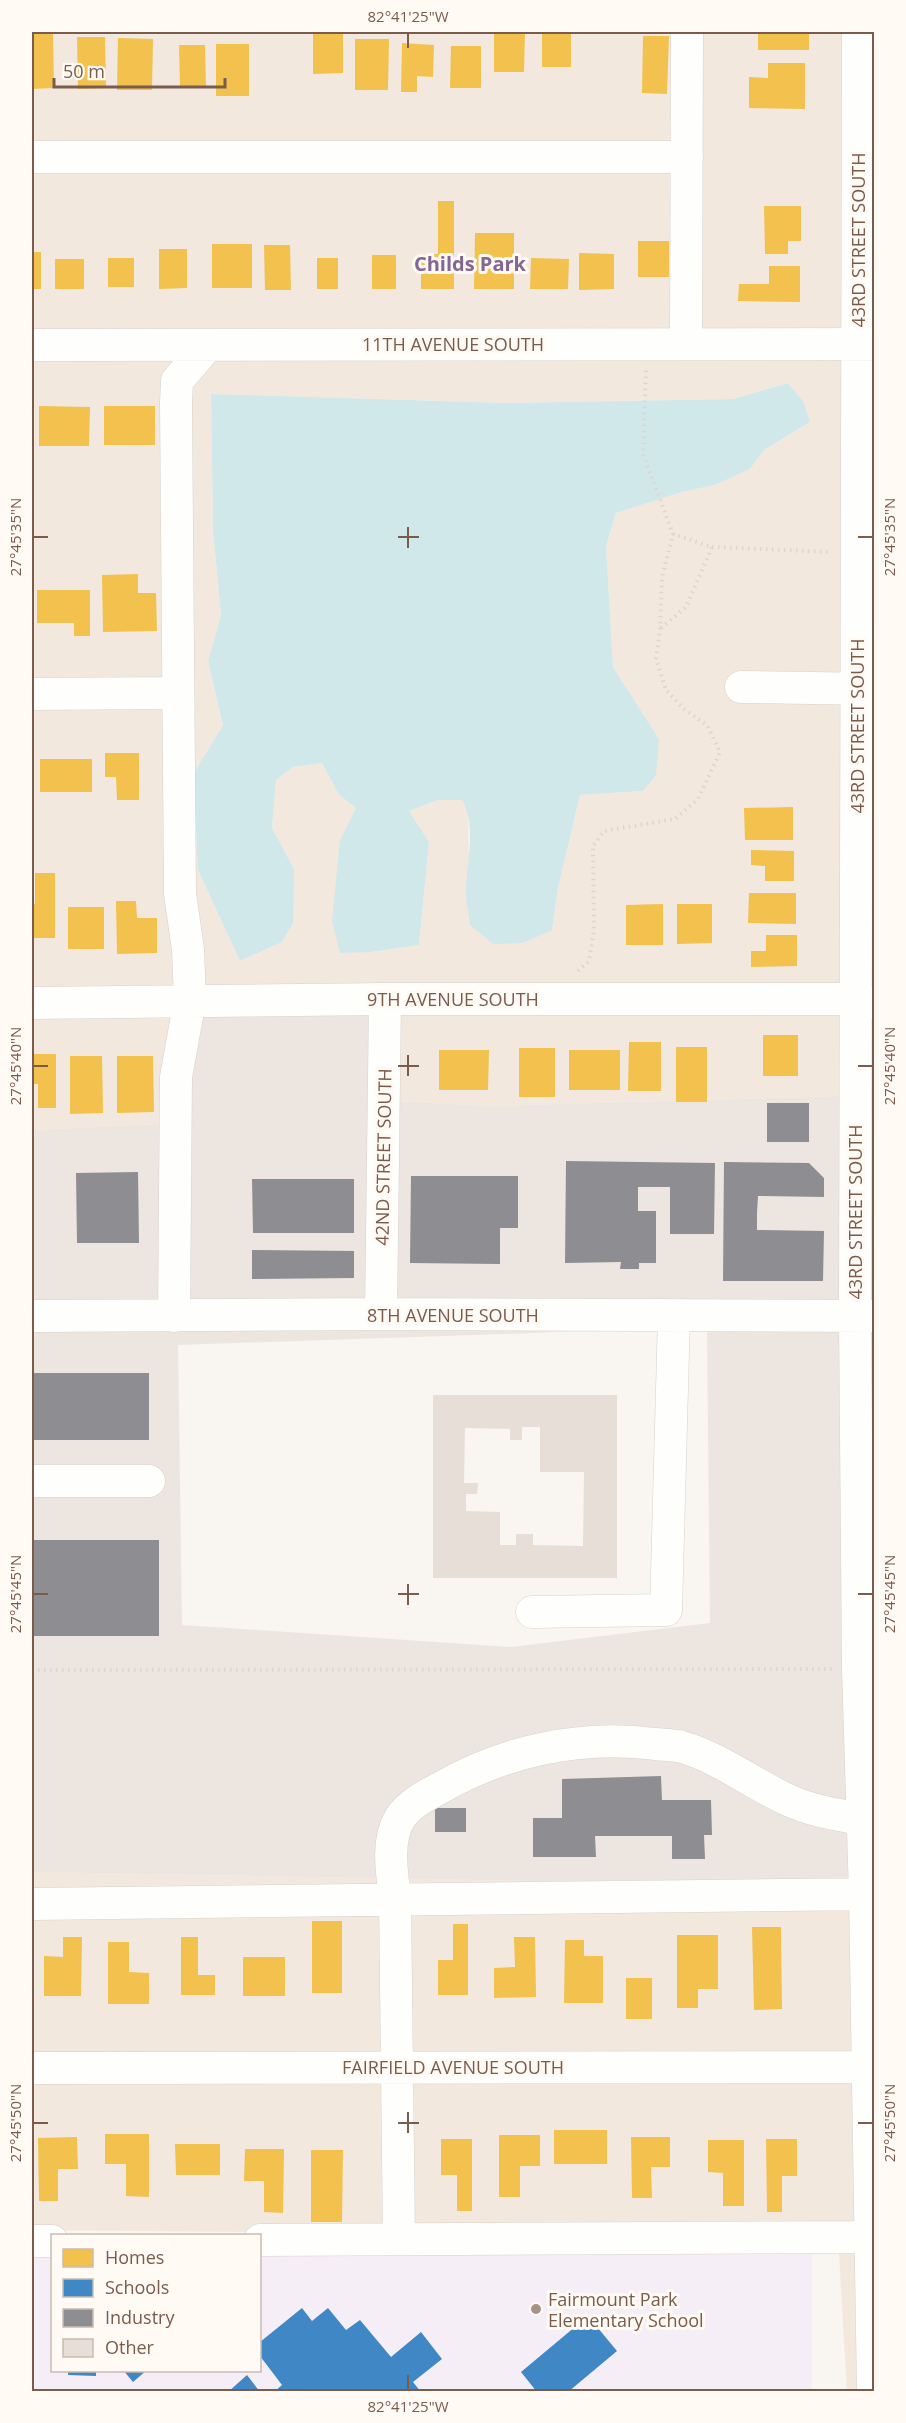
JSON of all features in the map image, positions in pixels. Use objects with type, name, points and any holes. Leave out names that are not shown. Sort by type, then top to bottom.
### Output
[{"type":"street","points":[[686,344],[687,32]]},
{"type":"street","name":"43RD STREET SOUTH","points":[[858,32],[866,344],[865,1317],[858,1669],[863,1819],[870,1894],[873,2391]]},
{"type":"street","points":[[32,157],[687,157]]},
{"type":"street","name":"11TH AVENUE SOUTH","points":[[32,345],[866,344]]},
{"type":"street","points":[[174,1316],[176,1077],[189,1000],[188,942],[180,894],[177,693],[177,381],[208,345]]},
{"type":"street","points":[[741,687],[866,689]]},
{"type":"street","points":[[32,694],[177,693]]},
{"type":"street","name":"9TH AVENUE SOUTH","points":[[32,1003],[385,999],[865,1001]]},
{"type":"street","name":"42ND STREET SOUTH","points":[[381,1314],[385,999]]},
{"type":"street","name":"8TH AVENUE SOUTH","points":[[32,1316],[381,1314],[865,1317]]},
{"type":"street","points":[[532,1612],[666,1610],[674,1316]]},
{"type":"street","points":[[32,1481],[149,1481]]},
{"type":"street","points":[[399,2239],[393,1838],[401,1817],[420,1799],[451,1781],[526,1752],[577,1743],[628,1740],[682,1747],[732,1769],[788,1800],[823,1813],[863,1819]]},
{"type":"street","points":[[32,1904],[870,1894]]},
{"type":"street","name":"FAIRFIELD AVENUE SOUTH","points":[[32,2068],[871,2067]]},
{"type":"street","points":[[261,2240],[872,2237]]},
{"type":"street","points":[[32,2241],[51,2241]]},
{"type":"path","points":[[573,976],[589,961],[594,930],[593,846],[604,831],[675,819],[698,799],[720,752],[707,725],[684,709],[666,690],[656,659],[660,629],[662,577],[673,534],[644,454],[646,362]]},
{"type":"path","points":[[673,534],[712,547],[830,552]]},
{"type":"path","points":[[660,629],[686,607],[712,547]]},
{"type":"path","points":[[32,1670],[838,1669]]},
{"type":"shaded area","points":[[32,32],[846,32],[846,330],[32,331]]},
{"type":"shaded area","points":[[32,357],[846,357],[844,986],[32,989]],"holes":[[[788,383],[803,401],[810,422],[764,450],[750,469],[715,485],[682,492],[616,513],[606,546],[613,667],[659,739],[643,791],[580,795],[558,888],[552,930],[466,896],[469,861],[468,813],[462,800],[438,800],[409,811],[429,842],[419,945],[371,952],[340,952],[337,879],[340,840],[356,808],[339,795],[322,763],[293,767],[276,780],[272,828],[294,869],[282,942],[240,961],[198,870],[193,774],[223,727],[208,661],[221,615],[213,531],[211,394],[507,403],[733,399]]]},
{"type":"shaded area","points":[[870,357],[874,357],[874,675],[869,676]]},
{"type":"shaded area","points":[[869,702],[874,702],[874,989],[868,988]]},
{"type":"shaded area","points":[[373,1012],[370,1301],[32,1303],[32,1130],[181,1123],[185,1014]]},
{"type":"shaded area","points":[[397,1012],[844,1012],[842,1096],[490,1106],[395,1101]]},
{"type":"shaded area","points":[[185,1014],[181,1123],[32,1130],[32,1016]]},
{"type":"shaded area","points":[[868,1015],[874,1016],[874,1303],[867,1303]]},
{"type":"shaded area","points":[[842,1096],[844,1303],[393,1301],[395,1101],[490,1106]]},
{"type":"shaded area","points":[[606,1329],[178,1345],[182,1625],[511,1647],[710,1623],[707,1329],[844,1330],[853,1882],[542,1881],[32,1872],[32,1494],[161,1494],[161,1468],[32,1468],[32,1330]]},
{"type":"shaded area","points":[[867,1330],[874,1330],[874,1655],[870,1655]]},
{"type":"shaded area","points":[[32,1872],[542,1881],[853,1882],[855,2054],[32,2054]]},
{"type":"shaded area","points":[[855,2080],[861,2391],[847,2391],[838,2237],[411,2233],[409,2081]]},
{"type":"shaded area","points":[[32,2081],[386,2081],[387,2233],[32,2230]]},
{"type":"shaded area","name":"Fairmount Park Elementary School","points":[[32,2242],[51,2242],[51,2372],[261,2372],[261,2244],[812,2247],[812,2391],[32,2392]]},
{"type":"water","points":[[788,383],[803,401],[810,422],[764,450],[750,469],[715,485],[682,492],[616,513],[606,546],[613,667],[659,739],[656,775],[643,791],[580,795],[558,888],[552,930],[523,943],[493,944],[470,925],[466,897],[470,847],[467,811],[462,800],[438,800],[409,811],[429,842],[419,945],[371,952],[340,953],[332,921],[340,840],[356,808],[339,795],[322,763],[293,767],[276,780],[272,828],[294,869],[293,923],[282,942],[240,961],[198,870],[193,774],[223,726],[208,661],[221,615],[213,531],[211,394],[507,403],[733,399]]},
{"type":"building: Homes","points":[[32,32],[53,32],[54,88],[32,89]]},
{"type":"building: Homes","points":[[494,32],[525,32],[524,72],[494,72]]},
{"type":"building: Homes","points":[[542,32],[571,32],[571,67],[542,67]]},
{"type":"building: Homes","points":[[758,32],[809,32],[809,50],[758,50]]},
{"type":"building: Homes","points":[[313,33],[343,33],[343,73],[313,74]]},
{"type":"building: Homes","points":[[643,36],[669,36],[667,94],[642,93]]},
{"type":"building: Homes","points":[[77,37],[105,37],[106,88],[78,89]]},
{"type":"building: Homes","points":[[118,38],[153,39],[152,90],[117,90]]},
{"type":"building: Homes","points":[[355,39],[389,39],[388,90],[355,90]]},
{"type":"building: Homes","points":[[402,43],[434,45],[433,77],[417,76],[417,92],[401,92]]},
{"type":"building: Homes","points":[[216,44],[249,44],[249,96],[216,96]]},
{"type":"building: Homes","points":[[179,45],[205,45],[206,87],[180,87]]},
{"type":"building: Homes","points":[[451,46],[481,46],[481,88],[450,88]]},
{"type":"building: Homes","points":[[768,63],[805,63],[805,109],[749,108],[749,77],[768,78]]},
{"type":"building: Homes","points":[[438,201],[454,201],[454,289],[421,289],[421,254],[438,254]]},
{"type":"building: Homes","points":[[764,206],[801,206],[801,241],[788,241],[788,254],[765,254]]},
{"type":"building: Homes","points":[[475,233],[514,233],[514,289],[474,289]]},
{"type":"building: Homes","points":[[638,241],[669,241],[669,277],[638,277]]},
{"type":"building: Homes","points":[[212,244],[252,244],[252,288],[212,288]]},
{"type":"building: Homes","points":[[264,245],[290,245],[291,290],[265,290]]},
{"type":"building: Homes","points":[[159,249],[187,249],[187,288],[159,289]]},
{"type":"building: Homes","points":[[32,252],[41,252],[41,289],[32,289]]},
{"type":"building: Homes","points":[[579,253],[614,254],[614,289],[579,290]]},
{"type":"building: Homes","points":[[372,255],[396,255],[396,289],[372,289]]},
{"type":"building: Homes","points":[[108,258],[134,258],[134,287],[108,287]]},
{"type":"building: Homes","points":[[317,258],[338,258],[338,289],[317,289]]},
{"type":"building: Homes","points":[[531,258],[569,259],[568,289],[530,289]]},
{"type":"building: Homes","points":[[55,259],[84,259],[84,289],[55,289]]},
{"type":"building: Homes","points":[[769,266],[800,266],[800,302],[738,301],[739,284],[769,284]]},
{"type":"building: Homes","points":[[39,406],[90,407],[89,446],[39,446]]},
{"type":"building: Homes","points":[[104,406],[155,406],[155,445],[104,445]]},
{"type":"building: Homes","points":[[138,574],[138,593],[156,593],[157,631],[103,632],[102,575]]},
{"type":"building: Homes","points":[[37,590],[90,590],[90,636],[74,636],[74,623],[37,623]]},
{"type":"building: Homes","points":[[105,753],[139,753],[139,800],[117,800],[116,777],[105,777]]},
{"type":"building: Homes","points":[[40,759],[92,759],[92,792],[40,792]]},
{"type":"building: Homes","points":[[793,807],[793,840],[745,840],[744,808]]},
{"type":"building: Homes","points":[[751,850],[794,851],[794,881],[765,881],[765,866],[751,865]]},
{"type":"building: Homes","points":[[35,873],[55,873],[55,938],[32,938]]},
{"type":"building: Homes","points":[[749,893],[796,893],[796,924],[748,923]]},
{"type":"building: Homes","points":[[116,901],[136,901],[137,918],[157,918],[157,953],[117,954]]},
{"type":"building: Homes","points":[[663,904],[663,945],[626,945],[626,905]]},
{"type":"building: Homes","points":[[677,904],[712,904],[712,943],[677,944]]},
{"type":"building: Homes","points":[[68,907],[104,907],[104,949],[68,949]]},
{"type":"building: Homes","points":[[766,935],[797,935],[797,966],[751,967],[751,951],[766,951]]},
{"type":"building: Homes","points":[[763,1035],[798,1035],[798,1076],[763,1076]]},
{"type":"building: Homes","points":[[629,1042],[661,1042],[661,1091],[628,1091]]},
{"type":"building: Homes","points":[[676,1047],[707,1047],[707,1102],[676,1102]]},
{"type":"building: Homes","points":[[519,1048],[555,1048],[555,1097],[519,1097]]},
{"type":"building: Homes","points":[[439,1050],[489,1050],[488,1090],[439,1090]]},
{"type":"building: Homes","points":[[569,1050],[620,1050],[620,1090],[569,1090]]},
{"type":"building: Homes","points":[[32,1054],[56,1054],[56,1108],[38,1108],[38,1084],[32,1084]]},
{"type":"building: Homes","points":[[70,1056],[102,1056],[103,1113],[70,1114]]},
{"type":"building: Homes","points":[[117,1056],[153,1056],[154,1112],[117,1113]]},
{"type":"building: Homes","points":[[312,1921],[342,1921],[342,1993],[312,1993]]},
{"type":"building: Homes","points":[[453,1924],[468,1924],[468,1995],[438,1995],[438,1960],[453,1960]]},
{"type":"building: Homes","points":[[752,1927],[781,1927],[782,2009],[754,2010]]},
{"type":"building: Homes","points":[[677,1935],[718,1935],[718,1989],[698,1989],[698,2008],[677,2008]]},
{"type":"building: Homes","points":[[63,1937],[82,1937],[81,1996],[44,1996],[44,1956],[63,1957]]},
{"type":"building: Homes","points":[[181,1937],[198,1937],[198,1975],[215,1975],[215,1995],[181,1995]]},
{"type":"building: Homes","points":[[514,1937],[535,1937],[536,1997],[494,1998],[494,1968],[515,1967]]},
{"type":"building: Homes","points":[[565,1940],[584,1940],[584,1956],[603,1956],[603,2003],[564,2003]]},
{"type":"building: Homes","points":[[108,1942],[129,1942],[129,1972],[149,1973],[149,2004],[108,2004]]},
{"type":"building: Homes","points":[[243,1957],[285,1957],[285,1996],[243,1996]]},
{"type":"building: Homes","points":[[626,1978],[652,1978],[652,2019],[626,2019]]},
{"type":"building: Homes","points":[[554,2130],[607,2130],[607,2164],[554,2164]]},
{"type":"building: Homes","points":[[105,2134],[149,2134],[149,2197],[126,2196],[126,2164],[105,2164]]},
{"type":"building: Homes","points":[[499,2135],[540,2135],[540,2166],[520,2166],[520,2197],[499,2197]]},
{"type":"building: Homes","points":[[77,2137],[78,2169],[58,2169],[58,2201],[39,2201],[38,2138]]},
{"type":"building: Homes","points":[[631,2137],[670,2137],[670,2167],[651,2167],[652,2198],[632,2198]]},
{"type":"building: Homes","points":[[441,2139],[472,2139],[472,2211],[457,2211],[457,2175],[441,2175]]},
{"type":"building: Homes","points":[[766,2139],[797,2139],[797,2176],[782,2176],[782,2212],[767,2212]]},
{"type":"building: Homes","points":[[708,2140],[744,2140],[744,2206],[723,2206],[723,2173],[708,2172]]},
{"type":"building: Homes","points":[[175,2144],[220,2144],[220,2175],[176,2175]]},
{"type":"building: Homes","points":[[245,2149],[284,2149],[283,2213],[264,2212],[264,2181],[244,2181]]},
{"type":"building: Homes","points":[[311,2150],[343,2150],[342,2222],[311,2222]]},
{"type":"building: Schools","points":[[302,2308],[312,2321],[328,2308],[346,2330],[360,2320],[391,2357],[421,2332],[442,2359],[413,2382],[421,2392],[274,2392],[282,2385],[261,2357],[261,2341]]},
{"type":"building: Schools","points":[[588,2316],[617,2351],[568,2392],[537,2392],[521,2372]]},
{"type":"building: Schools","points":[[68,2372],[96,2372],[96,2376],[68,2375]]},
{"type":"building: Schools","points":[[125,2372],[145,2372],[133,2382]]},
{"type":"building: Schools","points":[[247,2375],[260,2392],[228,2392]]},
{"type":"building: Industry","points":[[767,1103],[809,1103],[809,1142],[767,1142]]},
{"type":"building: Industry","points":[[566,1161],[715,1163],[714,1234],[670,1234],[670,1187],[638,1187],[638,1211],[656,1211],[656,1263],[639,1263],[639,1269],[620,1269],[621,1262],[565,1263]]},
{"type":"building: Industry","points":[[724,1162],[809,1163],[824,1178],[824,1197],[758,1196],[757,1213],[757,1230],[824,1231],[823,1281],[723,1281]]},
{"type":"building: Industry","points":[[138,1172],[139,1243],[77,1243],[76,1173]]},
{"type":"building: Industry","points":[[411,1176],[518,1176],[518,1228],[500,1228],[500,1264],[410,1263]]},
{"type":"building: Industry","points":[[252,1179],[354,1179],[354,1233],[253,1233]]},
{"type":"building: Industry","points":[[252,1250],[354,1251],[354,1278],[252,1279]]},
{"type":"building: Industry","points":[[32,1373],[149,1373],[149,1440],[32,1440]]},
{"type":"building: Industry","points":[[32,1540],[159,1540],[159,1636],[32,1636]]},
{"type":"building: Industry","points":[[661,1776],[662,1800],[711,1800],[712,1835],[704,1835],[705,1859],[672,1859],[672,1836],[595,1836],[596,1857],[533,1857],[533,1818],[562,1818],[562,1779]]},
{"type":"building: Industry","points":[[435,1808],[466,1808],[466,1832],[435,1832]]},
{"type":"building: Other","points":[[433,1395],[617,1395],[617,1578],[433,1578]],"holes":[[[522,1427],[540,1427],[540,1472],[584,1472],[583,1546],[533,1545],[533,1534],[516,1534],[516,1545],[500,1545],[500,1512],[466,1511],[466,1494],[477,1494],[478,1483],[464,1483],[465,1428],[510,1429],[510,1440],[522,1440]]]},
{"type":"place","name":"Fairmount Park Elementary School","points":[[536,2309]]},
{"type":"district","name":"Childs Park","points":[[470,263]]}]
